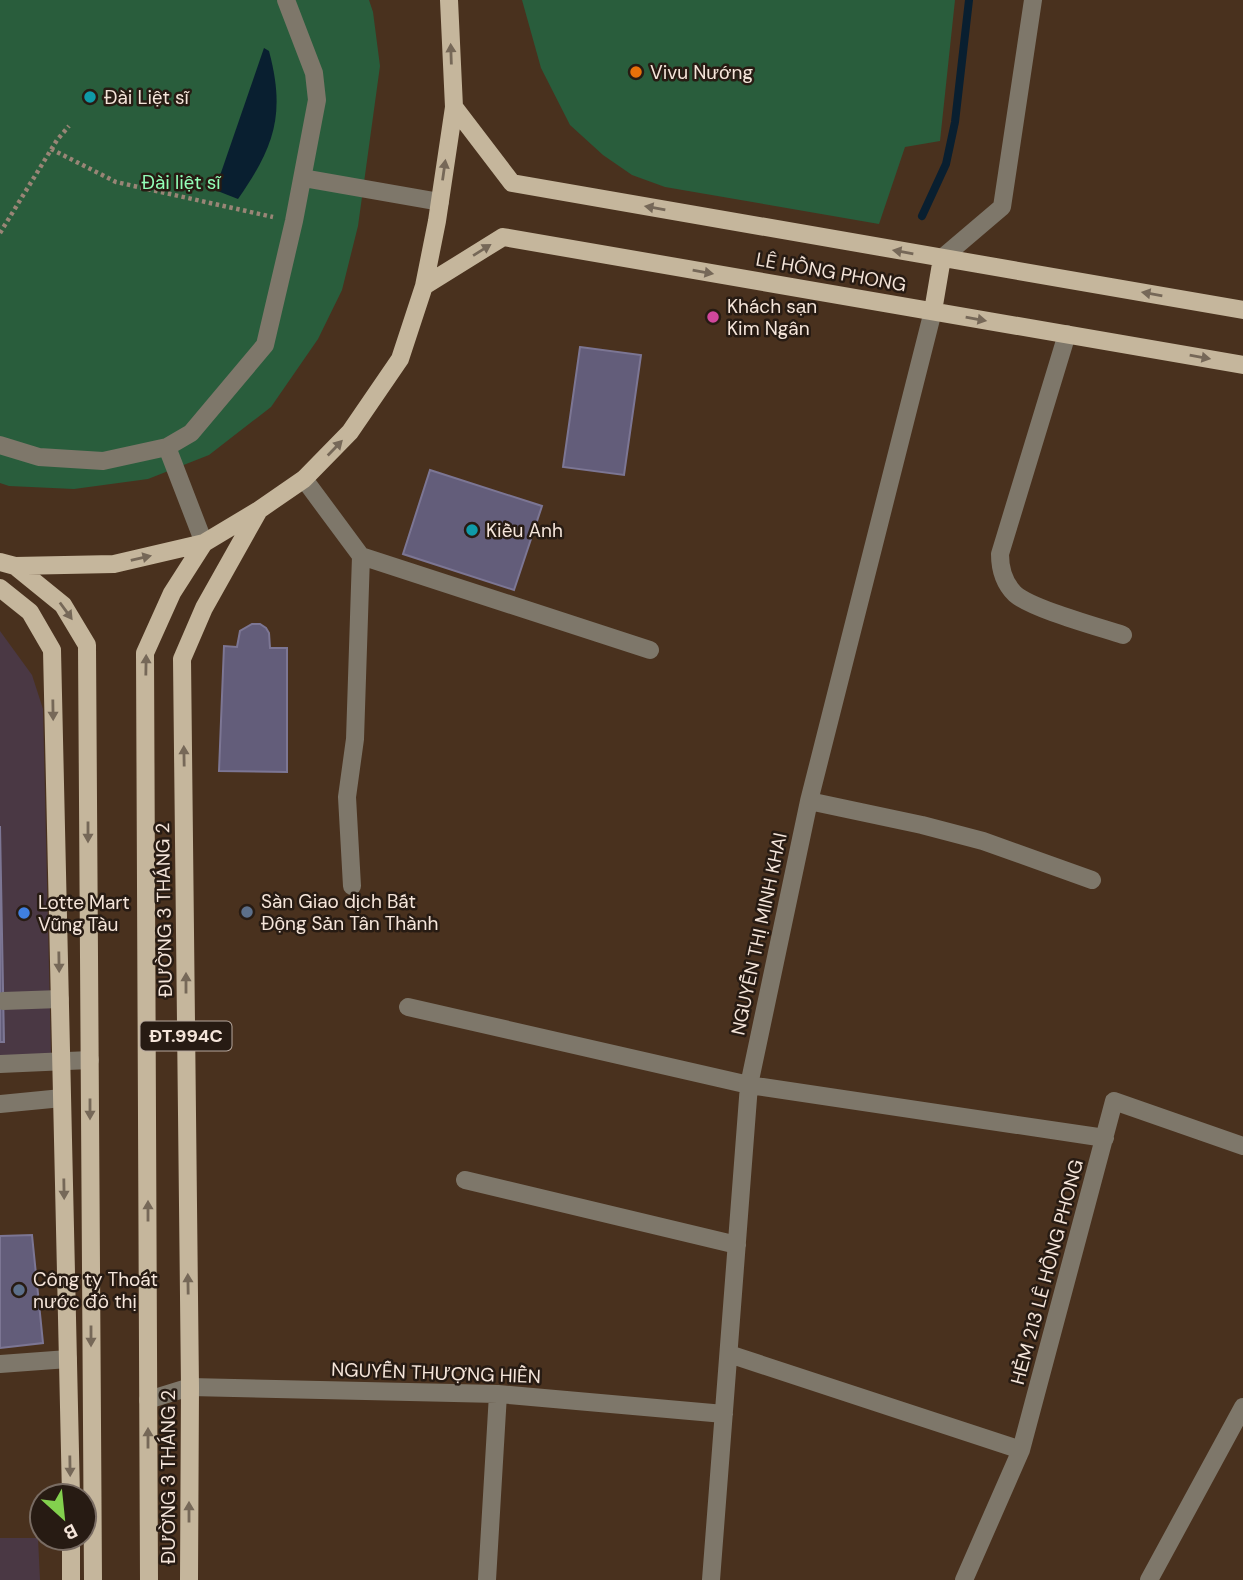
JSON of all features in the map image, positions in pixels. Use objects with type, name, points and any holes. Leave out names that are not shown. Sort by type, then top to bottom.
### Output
[{"type":"main road","points":[[8,564],[114,564],[204,543],[304,479],[350,432],[400,359],[424,286],[454,107],[449,0]]},
{"type":"main road","name":"LÊ HỒNG PHONG","points":[[454,107],[512,183],[1243,310]]},
{"type":"main road","name":"LÊ HỒNG PHONG","points":[[424,286],[503,237],[1243,365]]},
{"type":"main road","points":[[933,311],[942,258]]},
{"type":"main road","name":"ĐƯỜNG 3 THÁNG 2","points":[[189,1580],[190,1387],[183,659],[204,608],[259,510]]},
{"type":"main road","name":"ĐƯỜNG 3 THÁNG 2","points":[[149,1580],[145,653],[172,593],[204,543]]},
{"type":"main road","points":[[8,564],[64,605],[87,645],[93,1580]]},
{"type":"main road","points":[[0,588],[30,612],[52,650],[71,1482]]},
{"type":"main road","points":[[71,1552],[71,1580]]},
{"type":"street","points":[[0,445],[39,457],[103,461],[167,447],[191,433],[265,345],[294,221],[317,100],[314,73],[286,0]]},
{"type":"street","points":[[942,258],[1002,207],[1033,0]]},
{"type":"street","points":[[303,178],[439,202]]},
{"type":"street","name":"NGUYỄN THỊ MINH KHAI","points":[[710,1580],[749,1085],[809,801],[933,311]]},
{"type":"street","points":[[1067,334],[1000,554],[1000,565],[1016,595],[1046,609],[1123,635]]},
{"type":"street","points":[[167,447],[204,543]]},
{"type":"street","points":[[304,479],[361,555],[650,650]]},
{"type":"street","points":[[352,886],[347,797],[355,739],[361,555]]},
{"type":"street","points":[[809,801],[983,841],[1092,880]]},
{"type":"street","points":[[3,1001],[60,999]]},
{"type":"street","points":[[408,1007],[749,1085],[1105,1138]]},
{"type":"street","points":[[0,1064],[90,1059]]},
{"type":"street","points":[[0,1104],[62,1098]]},
{"type":"street","name":"HẺM 213 LÊ HỒNG PHONG","points":[[964,1580],[1021,1450],[1114,1101],[1243,1146]]},
{"type":"street","points":[[465,1180],[737,1245]]},
{"type":"street","points":[[729,1354],[1021,1450]]},
{"type":"street","points":[[0,1364],[68,1359]]},
{"type":"street","name":"NGUYỄN THƯỢNG HIỀN","points":[[148,1400],[190,1387],[498,1394],[724,1414]]},
{"type":"street","points":[[487,1580],[498,1394]]},
{"type":"street","points":[[69,1405],[91,1404]]},
{"type":"street","points":[[1149,1580],[1243,1407]]},
{"type":"path","points":[[0,233],[51,149],[69,126]]},
{"type":"path","points":[[51,149],[116,182],[294,221]]},
{"type":"shaded area","name":"Lotte Mart Vũng Tàu","points":[[0,631],[32,675],[43,709],[51,1055],[0,1057]]},
{"type":"shaded area","points":[[0,1538],[28,1538],[28,1552],[39,1552],[40,1580],[0,1580]]},
{"type":"green space","name":"Đài liệt sĩ","points":[[0,0],[369,0],[373,12],[380,66],[358,226],[342,290],[318,339],[271,407],[209,455],[148,479],[74,489],[9,486],[0,483]]},
{"type":"green space","points":[[522,0],[955,0],[940,141],[905,147],[879,224],[665,187],[632,175],[603,155],[570,125],[541,68]]},
{"type":"water","points":[[264,48],[269,51],[274,74],[276,112],[268,146],[238,199],[215,190]]},
{"type":"building","points":[[580,347],[641,355],[624,475],[563,467]]},
{"type":"building","name":"Kiều Anh","points":[[430,470],[542,506],[514,590],[403,554]]},
{"type":"building","points":[[252,624],[260,624],[266,628],[270,648],[287,648],[287,772],[219,771],[224,646],[237,647],[240,631]]},
{"type":"building","points":[[0,826],[4,1042],[0,1042]]},
{"type":"building","name":"Công ty Thoát nước đô thị","points":[[32,1235],[43,1343],[0,1348],[0,1236]]},
{"type":"waterway","points":[[922,216],[946,164],[955,122],[969,0]]},
{"type":"place","name":"Vivu Nướng","points":[[636,72]]},
{"type":"place","name":"Đài Liệt sĩ","points":[[90,97]]},
{"type":"place","name":"Khách sạn Kim Ngân","points":[[713,317]]},
{"type":"place","name":"Kiều Anh","points":[[472,530]]},
{"type":"place","name":"Sàn Giao dịch Bất Động Sản Tân Thành","points":[[247,912]]},
{"type":"place","name":"Lotte Mart Vũng Tàu","points":[[24,913]]},
{"type":"place","name":"Công ty Thoát nước đô thị","points":[[19,1290]]}]
